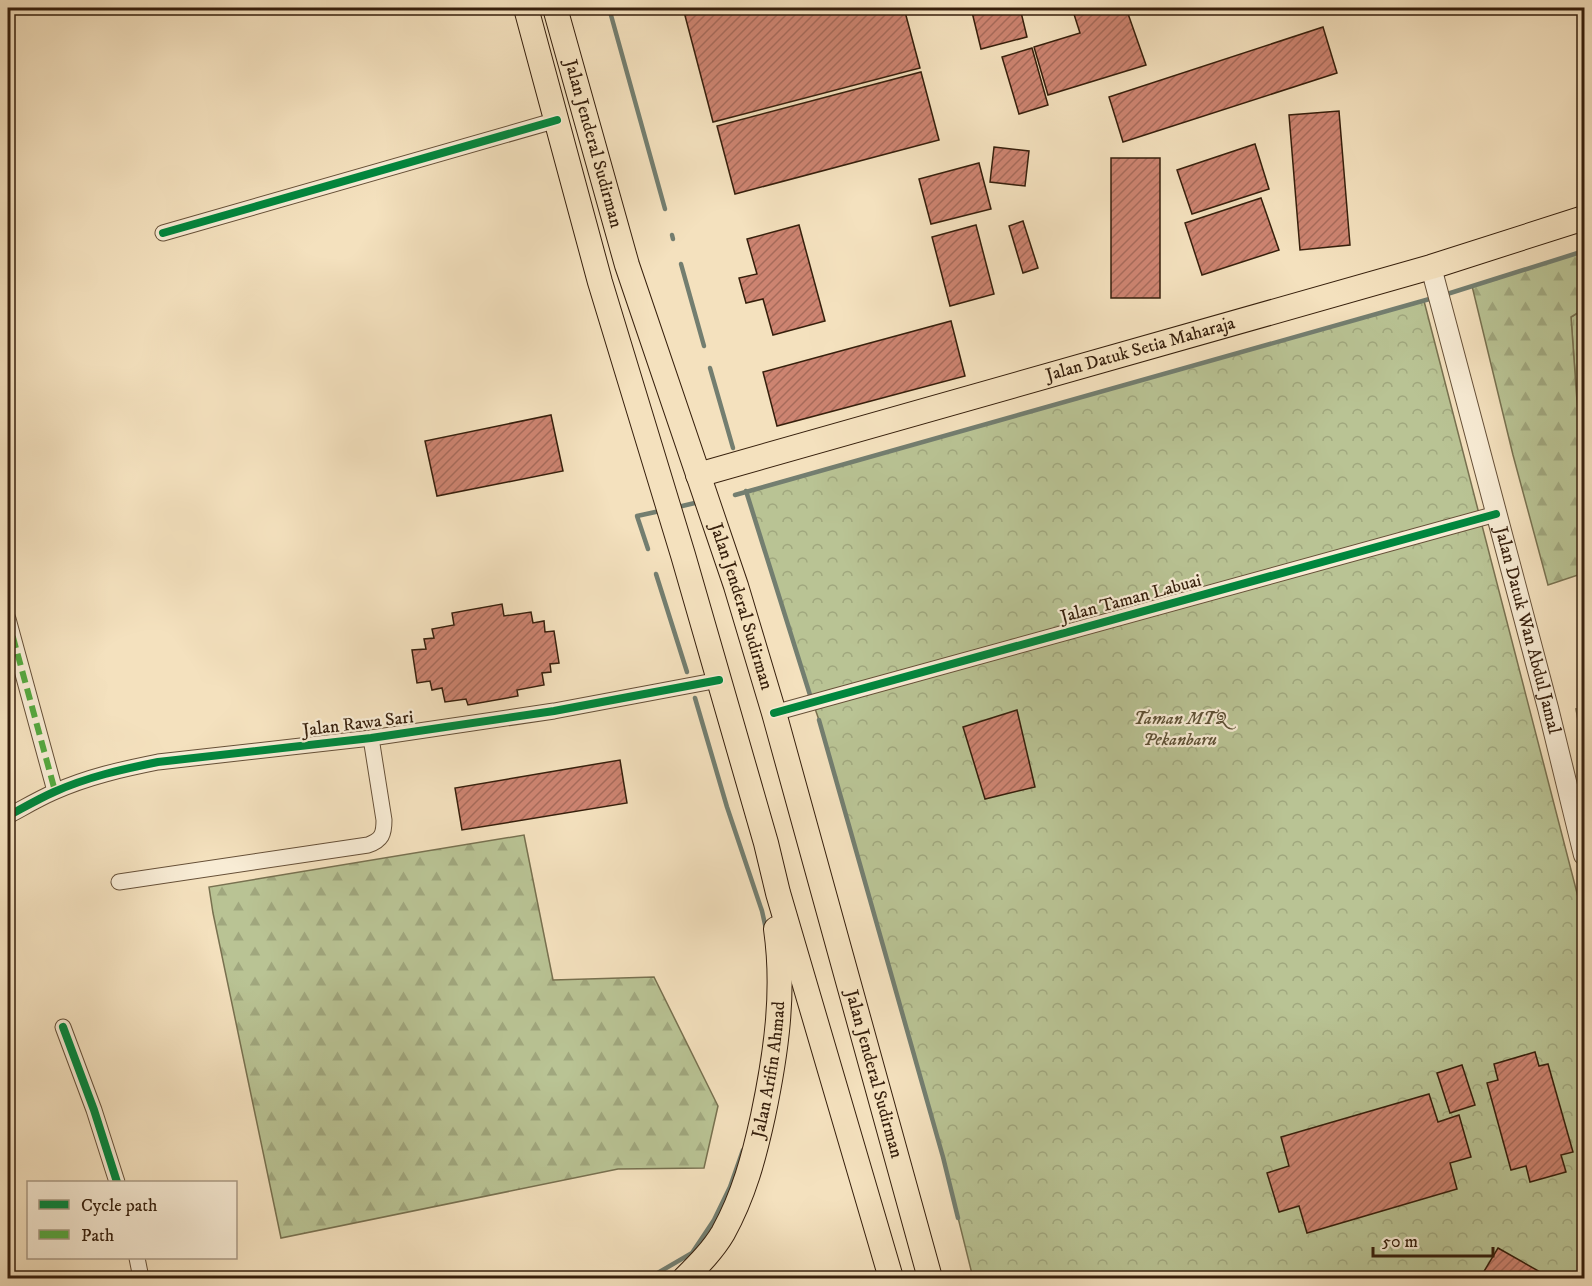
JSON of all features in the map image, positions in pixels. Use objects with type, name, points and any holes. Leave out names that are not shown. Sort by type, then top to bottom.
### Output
[{"type":"main road","name":"Jalan Jenderal Sudirman","points":[[526,8],[600,282],[719,680],[889,1271]]},
{"type":"main road","name":"Jalan Jenderal Sudirman","points":[[555,8],[627,265],[736,586],[774,713],[930,1278]]},
{"type":"main road","name":"Jalan Datuk Setia Maharaja","points":[[698,475],[1431,267],[1584,219]]},
{"type":"main road","name":"Jalan Arifin Ahmad","points":[[685,1278],[713,1248],[743,1194],[766,1101],[778,1035],[781,992],[780,957],[766,843]]},
{"type":"main road","points":[[889,1271],[923,1254]]},
{"type":"street","points":[[163,233],[557,120]]},
{"type":"street","name":"Jalan Datuk Wan Abdul Jamal","points":[[1431,267],[1496,514],[1580,815],[1584,855]]},
{"type":"street","name":"Jalan Taman Labuai","points":[[774,713],[1496,514]]},
{"type":"street","points":[[8,619],[55,791]]},
{"type":"street","name":"Jalan Rawa Sari","points":[[8,816],[55,791],[96,776],[158,762],[371,738],[554,711],[719,680]]},
{"type":"street","points":[[119,882],[376,842],[382,837],[384,820],[371,738]]},
{"type":"street","points":[[63,1027],[94,1110],[117,1181]]},
{"type":"street","points":[[137,1259],[141,1278]]},
{"type":"green space","points":[[1584,251],[1584,309],[1571,317],[1580,443],[1584,442],[1584,573],[1548,585],[1513,455],[1472,286]]},
{"type":"green space","name":"Taman MTQ Pekanbaru","points":[[1424,301],[1584,920],[1584,961],[1578,1011],[1584,1037],[1584,1278],[973,1278],[943,1157],[821,726],[746,491]]},
{"type":"green space","points":[[1584,309],[1584,442],[1580,443],[1571,317]]},
{"type":"green space","points":[[1584,708],[1584,755],[1576,709]]},
{"type":"green space","points":[[524,835],[553,980],[654,977],[718,1106],[704,1168],[618,1169],[281,1238],[209,887]]},
{"type":"building","points":[[683,8],[904,8],[920,68],[713,122]]},
{"type":"building","points":[[971,8],[1020,8],[1027,37],[981,49]]},
{"type":"building","points":[[1072,8],[1126,8],[1146,65],[1048,95],[1034,47],[1080,33]]},
{"type":"building","points":[[1323,27],[1337,73],[1123,142],[1109,97]]},
{"type":"building","points":[[1032,48],[1048,105],[1019,114],[1002,57]]},
{"type":"building","points":[[921,72],[939,140],[735,194],[717,126]]},
{"type":"building","points":[[1339,111],[1350,245],[1300,250],[1289,115]]},
{"type":"building","points":[[1255,144],[1269,189],[1192,214],[1177,170]]},
{"type":"building","points":[[994,147],[1029,151],[1025,186],[990,182]]},
{"type":"building","points":[[1111,158],[1160,158],[1160,298],[1111,298]]},
{"type":"building","points":[[979,163],[991,209],[931,224],[919,179]]},
{"type":"building","points":[[1261,198],[1279,250],[1202,275],[1185,223]]},
{"type":"building","points":[[1023,221],[1038,268],[1023,273],[1009,226]]},
{"type":"building","points":[[799,225],[825,321],[773,335],[763,299],[746,303],[739,278],[757,274],[747,239]]},
{"type":"building","points":[[976,225],[994,294],[950,306],[932,237]]},
{"type":"building","points":[[951,321],[965,376],[777,426],[763,372]]},
{"type":"building","points":[[551,415],[563,471],[437,496],[425,441]]},
{"type":"building","points":[[502,604],[504,616],[531,612],[533,623],[544,621],[545,632],[554,631],[559,663],[550,664],[551,672],[542,673],[544,685],[517,690],[518,696],[468,705],[466,699],[445,702],[442,688],[432,690],[430,681],[417,683],[412,650],[426,649],[424,639],[434,638],[432,629],[454,625],[452,613]]},
{"type":"building","points":[[1017,710],[1035,787],[985,799],[963,727]]},
{"type":"building","points":[[620,760],[627,803],[462,830],[455,788]]},
{"type":"building","points":[[1535,1052],[1539,1066],[1548,1064],[1573,1152],[1561,1155],[1566,1172],[1530,1182],[1526,1166],[1511,1170],[1487,1083],[1498,1080],[1494,1064]]},
{"type":"building","points":[[1462,1065],[1475,1105],[1450,1113],[1437,1073]]},
{"type":"building","points":[[1429,1094],[1438,1122],[1459,1115],[1471,1157],[1450,1163],[1457,1189],[1307,1233],[1299,1206],[1279,1212],[1267,1173],[1289,1166],[1281,1137]]},
{"type":"building","points":[[1498,1248],[1542,1273],[1539,1278],[1480,1278]]},
{"type":"waterway","points":[[609,8],[665,209]]},
{"type":"waterway","points":[[672,235],[673,239]]},
{"type":"waterway","points":[[1444,295],[1584,251]]},
{"type":"waterway","points":[[681,264],[704,346]]},
{"type":"waterway","points":[[735,495],[1433,298]]},
{"type":"waterway","points":[[710,368],[733,448]]},
{"type":"waterway","points":[[746,491],[810,695]]},
{"type":"waterway","points":[[678,507],[699,502]]},
{"type":"waterway","points":[[648,549],[637,516],[660,511]]},
{"type":"waterway","points":[[656,574],[687,672]]},
{"type":"waterway","points":[[695,698],[766,929]]},
{"type":"waterway","points":[[819,720],[943,1157],[958,1218]]},
{"type":"waterway","points":[[649,1278],[692,1253],[714,1220],[730,1187],[743,1150]]},
{"type":"marked path","points":[[8,619],[55,791]]},
{"type":"cycle path","points":[[163,233],[557,120]]},
{"type":"cycle path","points":[[774,713],[1496,514]]},
{"type":"cycle path","points":[[8,816],[79,782],[158,762],[371,738],[554,711],[719,680]]},
{"type":"cycle path","points":[[63,1027],[94,1110],[117,1181]]}]
